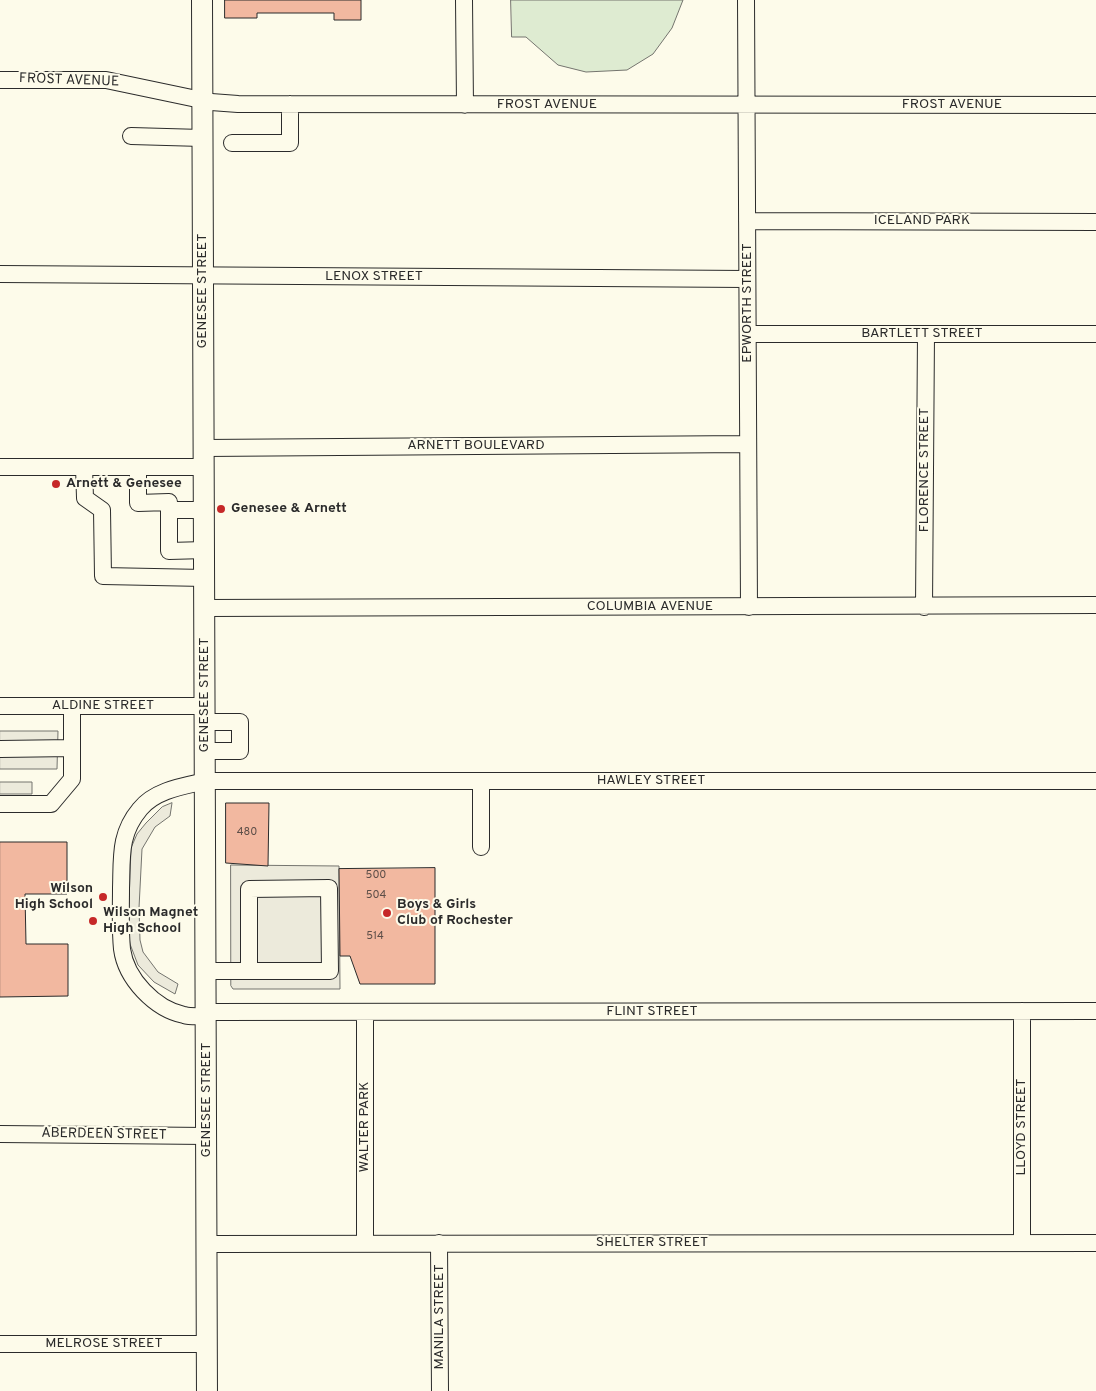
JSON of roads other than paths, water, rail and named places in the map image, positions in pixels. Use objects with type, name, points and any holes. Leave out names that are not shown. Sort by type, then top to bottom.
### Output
[{"type":"main road","name":"GENESEE STREET","points":[[202,0],[207,971],[207,1391]]},
{"type":"street","points":[[464,0],[465,105]]},
{"type":"street","name":"EPWORTH STREET","points":[[746,0],[749,606]]},
{"type":"street","name":"FROST AVENUE","points":[[0,80],[106,80],[229,104],[1096,105]]},
{"type":"street","points":[[232,143],[290,143],[290,104]]},
{"type":"street","points":[[131,136],[202,138]]},
{"type":"street","name":"ICELAND PARK","points":[[747,221],[1096,222]]},
{"type":"street","name":"LENOX STREET","points":[[0,274],[747,279]]},
{"type":"street","name":"BARTLETT STREET","points":[[748,334],[1096,334]]},
{"type":"street","name":"FLORENCE STREET","points":[[924,606],[926,334]]},
{"type":"street","name":"ARNETT BOULEVARD","points":[[0,467],[138,467],[204,458],[748,444]]},
{"type":"street","points":[[84,467],[85,498],[102,510],[103,576],[205,578]]},
{"type":"street","points":[[138,467],[138,503],[169,502],[169,551],[205,550]]},
{"type":"street","points":[[169,510],[205,510]]},
{"type":"street","name":"COLUMBIA AVENUE","points":[[205,608],[1096,605]]},
{"type":"street","name":"ALDINE STREET","points":[[0,706],[72,706],[206,714],[240,722],[240,751],[206,751]]},
{"type":"street","points":[[0,804],[51,804],[72,779],[72,706]]},
{"type":"street","points":[[0,749],[72,748]]},
{"type":"street","name":"HAWLEY STREET","points":[[207,1014],[184,1015],[163,1008],[143,990],[128,970],[122,950],[122,842],[141,807],[163,792],[206,781],[1096,781]]},
{"type":"street","points":[[480,781],[481,847]]},
{"type":"street","points":[[207,971],[249,971],[330,971],[329,888],[248,889],[249,971]]},
{"type":"street","name":"LLOYD STREET","points":[[1022,1011],[1022,1243]]},
{"type":"street","name":"FLINT STREET","points":[[207,1014],[1096,1011]]},
{"type":"street","name":"WALTER PARK","points":[[365,1012],[365,1242]]},
{"type":"street","name":"ABERDEEN STREET","points":[[0,1134],[207,1136]]},
{"type":"street","name":"SHELTER STREET","points":[[207,1244],[365,1242],[1096,1243]]},
{"type":"street","name":"MANILA STREET","points":[[439,1243],[440,1391]]},
{"type":"street","name":"MELROSE STREET","points":[[0,1344],[207,1344]]},
{"type":"place","name":"Arnett & Genesee","points":[[56,484]]},
{"type":"place","name":"Genesee & Arnett","points":[[221,509]]},
{"type":"place","name":"Wilson High School","points":[[103,897]]},
{"type":"place","name":"Boys & Girls Club of Rochester","points":[[387,913]]},
{"type":"place","name":"Wilson Magnet High School","points":[[93,921]]}]
